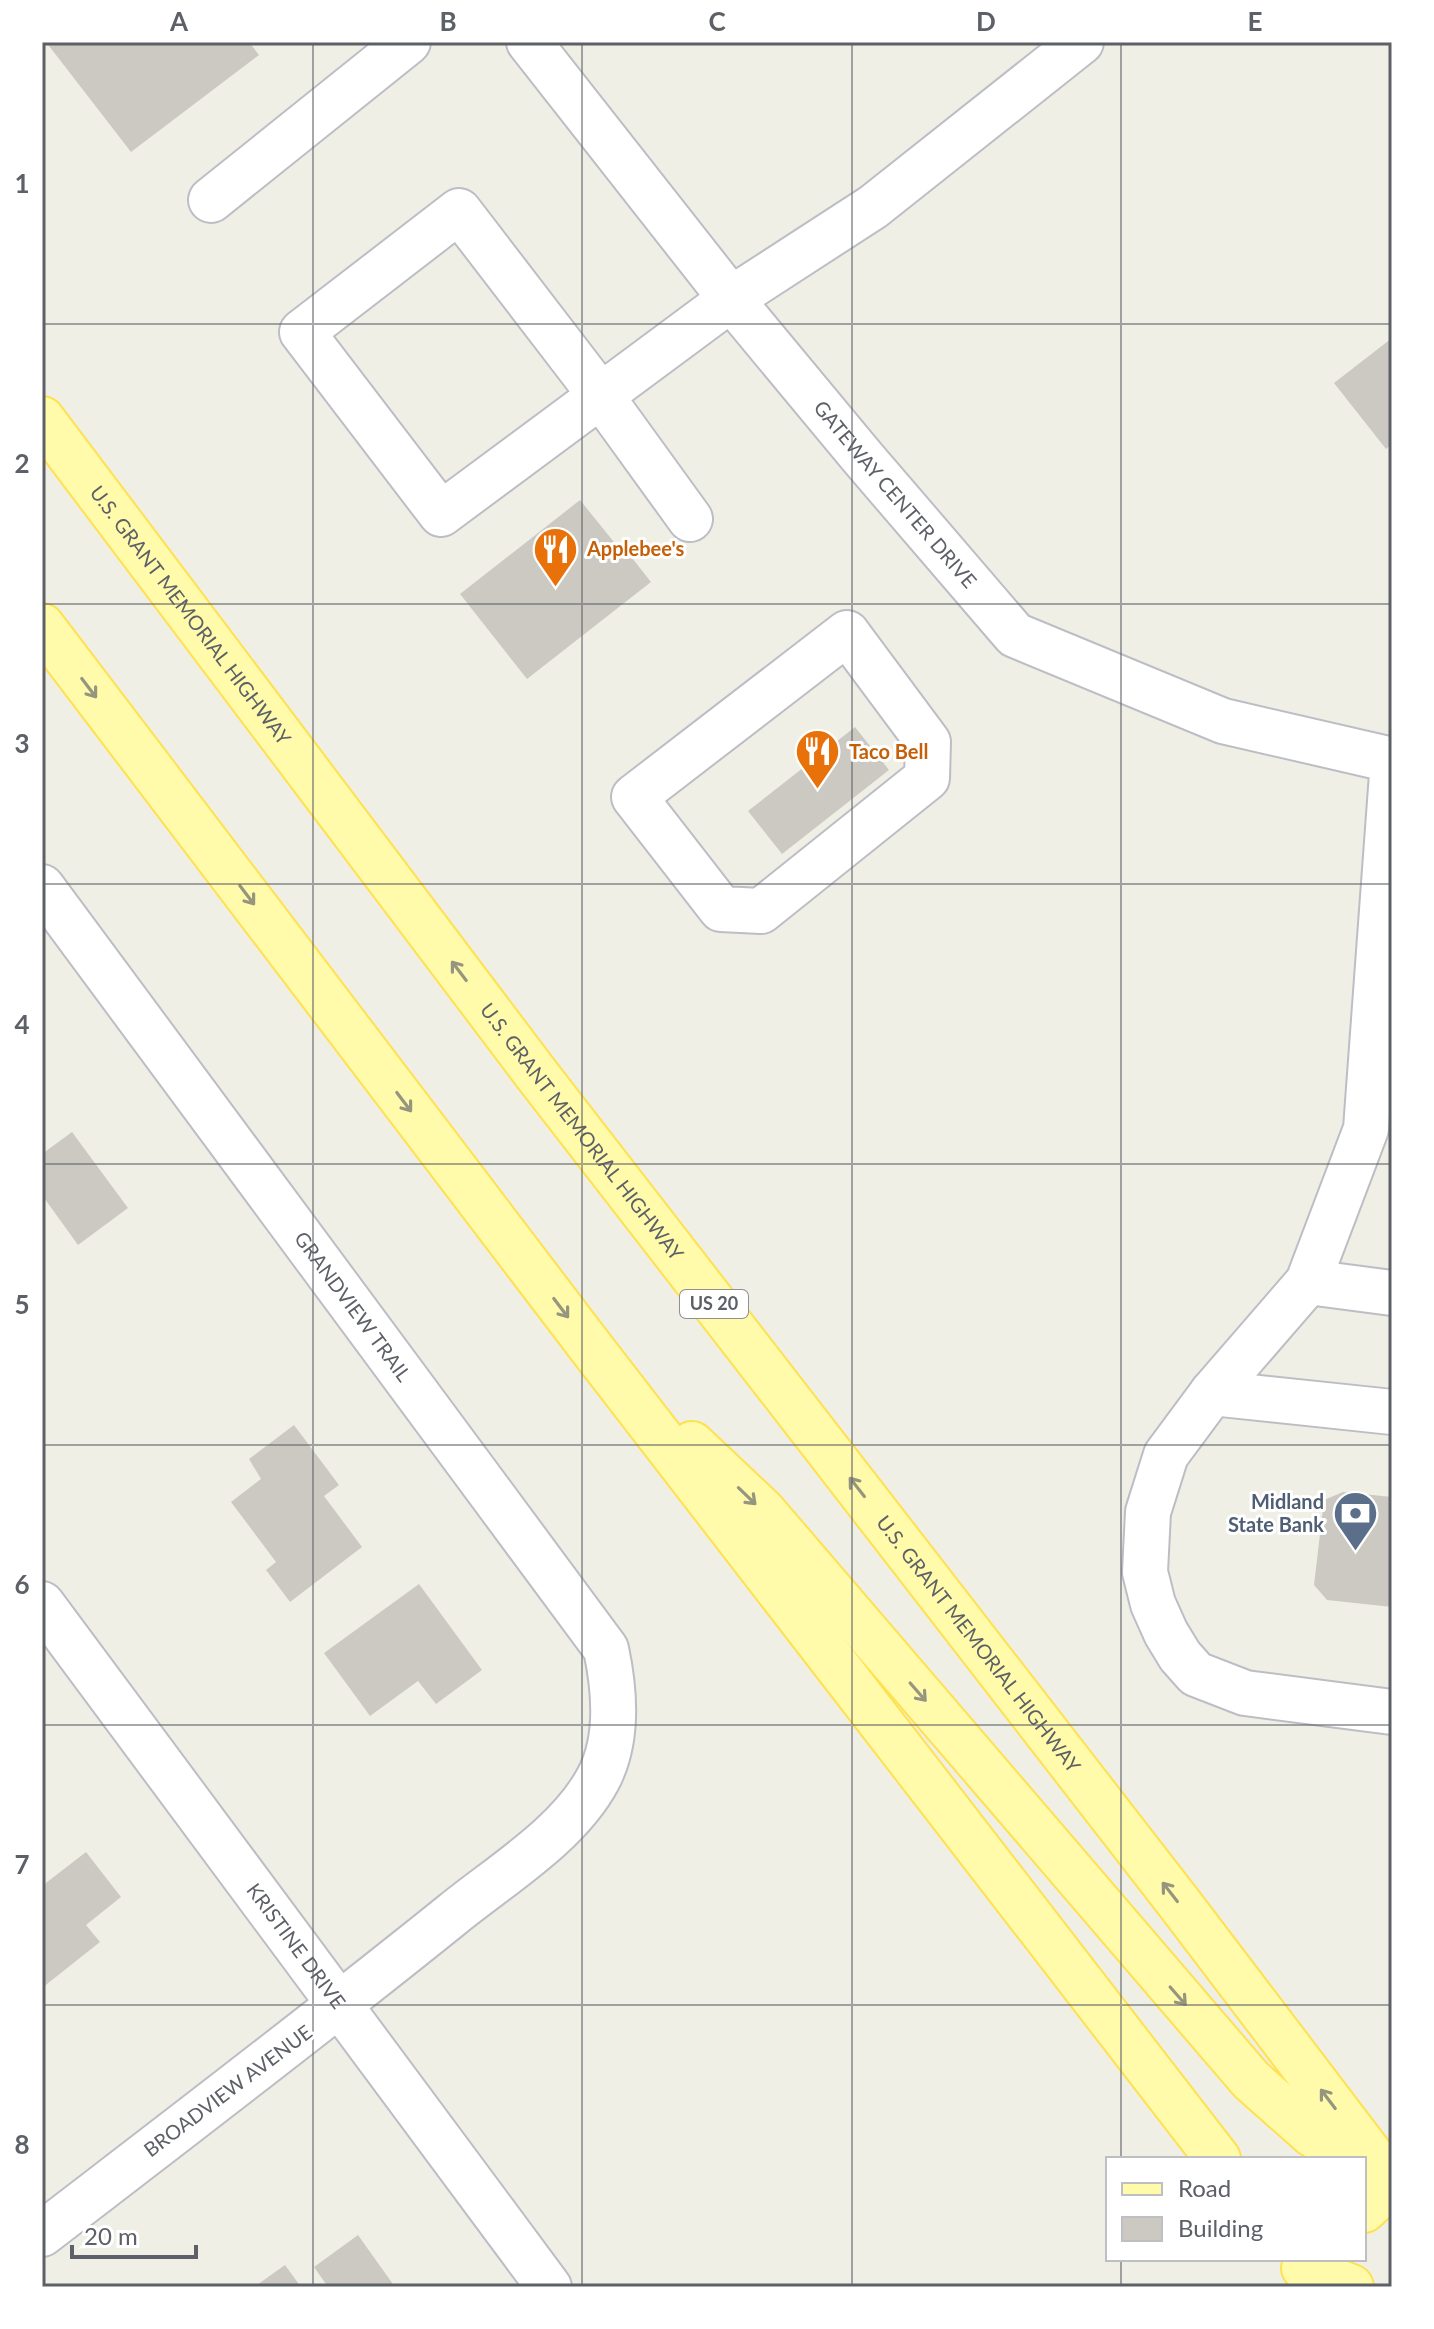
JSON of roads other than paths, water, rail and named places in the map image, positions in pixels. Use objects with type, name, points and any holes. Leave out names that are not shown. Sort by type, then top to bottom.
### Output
[{"type":"main road","name":"U.S. GRANT MEMORIAL HIGHWAY","points":[[42,419],[537,1075],[1169,1890],[1392,2184]]},
{"type":"main road","points":[[42,626],[589,1345],[1216,2157]]},
{"type":"main road","points":[[589,1345],[763,1511],[1251,2080],[1312,2134],[1349,2157]]},
{"type":"main road","points":[[1366,2167],[1392,2184],[1366,2208]]},
{"type":"main road","points":[[1304,2272],[1351,2287]]},
{"type":"street","points":[[211,200],[364,55],[408,42]]},
{"type":"street","name":"GATEWAY CENTER DRIVE","points":[[529,42],[731,299],[1015,635],[1223,721],[1392,760]]},
{"type":"street","points":[[690,519],[601,396],[459,211],[302,332],[441,514],[601,396],[731,299],[873,207],[1081,42]]},
{"type":"street","points":[[847,633],[928,742],[927,778],[761,911],[721,909],[634,797],[847,633]]},
{"type":"street","points":[[1392,774],[1379,1131],[1308,1282],[1212,1393],[1166,1455],[1148,1512],[1145,1572],[1153,1604],[1173,1645],[1196,1674],[1233,1689],[1260,1695],[1392,1712]]},
{"type":"street","name":"GRANDVIEW TRAIL","points":[[42,887],[606,1649],[614,1688],[611,1745]]},
{"type":"street","points":[[1308,1282],[1392,1293]]},
{"type":"street","points":[[1212,1393],[1392,1412]]},
{"type":"street","name":"KRISTINE DRIVE","points":[[42,1604],[549,2287]]},
{"type":"street","name":"BROADVIEW AVENUE","points":[[42,2234],[340,2006],[566,1824],[598,1779],[611,1745]]},
{"type":"place","name":"Applebee's","points":[[556,588]]},
{"type":"place","name":"Taco Bell","points":[[818,791]]},
{"type":"place","name":"Midland State Bank","points":[[1355,1552]]}]
